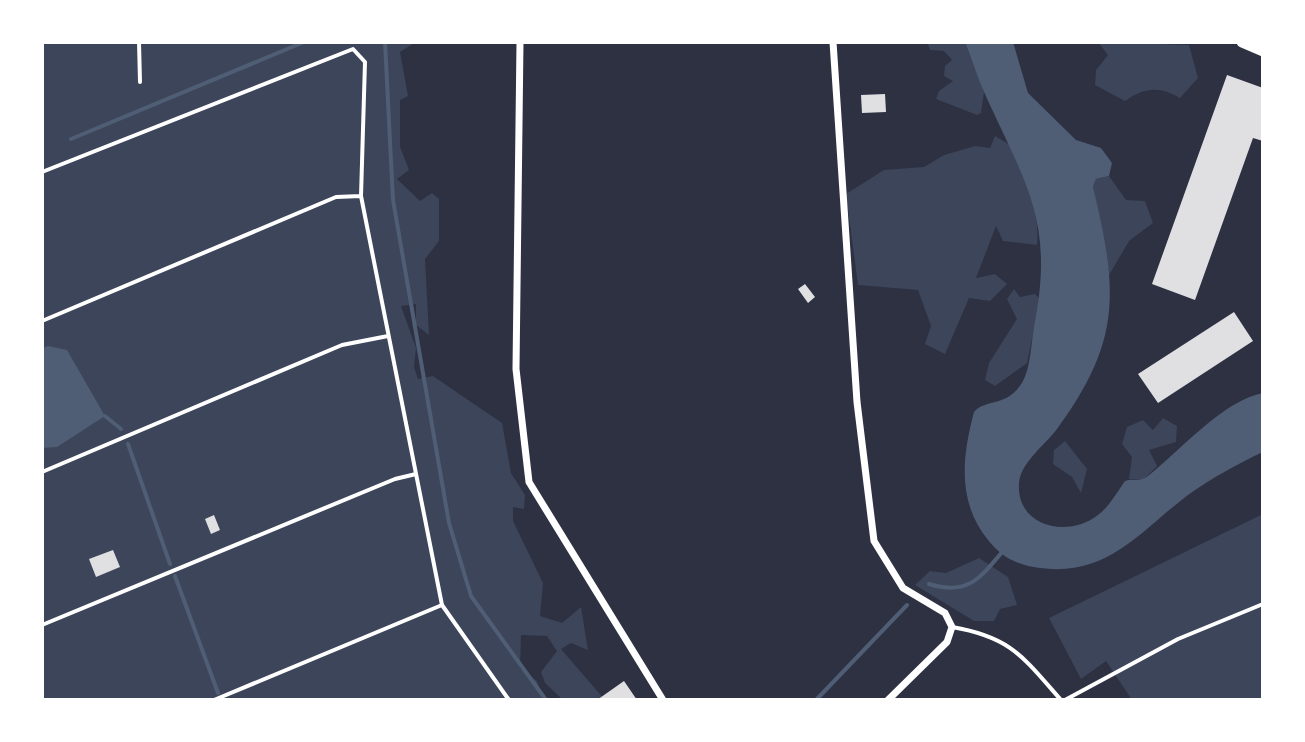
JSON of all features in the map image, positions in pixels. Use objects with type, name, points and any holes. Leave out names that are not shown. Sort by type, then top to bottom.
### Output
[{"type":"main road","points":[[1242,42],[1263,51]]},
{"type":"street","points":[[520,42],[516,369],[529,482],[663,700]]},
{"type":"street","points":[[833,42],[857,402],[874,541],[903,588],[945,613],[952,627],[947,642],[888,700]]},
{"type":"lane","points":[[139,42],[140,82]]},
{"type":"lane","points":[[42,172],[353,49],[365,62],[361,196],[442,605],[509,700]]},
{"type":"lane","points":[[42,321],[336,197],[361,196]]},
{"type":"lane","points":[[42,472],[342,345],[388,336]]},
{"type":"lane","points":[[42,625],[395,479],[416,474]]},
{"type":"lane","points":[[952,627],[983,632],[1018,651],[1063,700],[1178,639],[1263,604]]},
{"type":"lane","points":[[214,700],[442,605]]},
{"type":"shaded area","points":[[42,42],[416,42],[400,52],[408,96],[400,100],[400,147],[409,170],[397,179],[420,201],[432,193],[439,199],[439,241],[425,259],[429,335],[416,325],[416,304],[401,306],[416,348],[414,367],[418,379],[433,376],[502,423],[511,473],[525,495],[524,509],[513,507],[513,521],[543,583],[540,616],[562,623],[581,607],[588,650],[571,643],[561,649],[605,700],[563,700],[545,683],[541,672],[557,651],[547,636],[521,635],[520,668],[537,681],[544,700],[42,700]]},
{"type":"shaded area","points":[[927,42],[965,42],[984,92],[981,113],[977,115],[936,99],[939,91],[953,81],[944,76],[945,66],[952,60],[944,51],[930,50]]},
{"type":"shaded area","points":[[965,42],[1013,42],[1028,93],[1076,140],[1101,148],[1112,163],[1109,176],[1096,179],[1093,187],[1110,286],[1104,341],[1078,397],[1057,429],[1024,468],[1019,483],[1020,498],[1026,510],[1035,519],[1059,527],[1086,522],[1106,508],[1125,481],[1145,478],[1217,416],[1263,393],[1263,452],[1197,489],[1122,548],[1085,565],[1064,569],[1040,568],[1018,563],[1005,556],[993,546],[978,525],[967,495],[965,462],[974,412],[1011,395],[1026,375],[1040,290],[1041,259],[1033,205]]},
{"type":"shaded area","points":[[1098,42],[1189,45],[1198,78],[1180,98],[1166,91],[1152,90],[1125,101],[1095,85],[1096,70],[1108,55]]},
{"type":"shaded area","points":[[995,136],[1012,147],[1024,167],[1035,208],[1037,245],[1003,241],[996,226],[976,278],[995,274],[1007,284],[990,301],[969,298],[945,354],[925,344],[931,326],[918,290],[858,285],[846,194],[884,170],[924,167],[944,155],[975,146],[990,148]]},
{"type":"shaded area","points":[[1109,176],[1126,200],[1145,201],[1153,223],[1129,241],[1109,275],[1093,187],[1096,179]]},
{"type":"shaded area","points":[[1014,289],[1020,297],[1035,294],[1040,299],[1027,363],[995,386],[985,380],[989,363],[1017,319],[1007,299]]},
{"type":"shaded area","points":[[48,346],[67,350],[105,416],[57,447],[42,448],[42,348]]},
{"type":"shaded area","points":[[1163,418],[1177,426],[1176,442],[1149,450],[1157,466],[1144,479],[1129,479],[1132,457],[1122,444],[1127,427],[1143,420],[1153,430]]},
{"type":"shaded area","points":[[1065,441],[1087,469],[1081,493],[1072,477],[1053,464],[1054,450]]},
{"type":"shaded area","points":[[1263,514],[1263,700],[1132,700],[1106,661],[1081,679],[1049,618]]},
{"type":"shaded area","points":[[979,558],[1008,577],[1017,605],[1000,609],[994,621],[974,621],[915,585],[930,571],[946,573]]},
{"type":"building","points":[[1227,75],[1263,88],[1263,141],[1253,138],[1195,300],[1152,284]]},
{"type":"building","points":[[885,94],[886,112],[862,113],[861,95]]},
{"type":"building","points":[[805,284],[815,297],[808,303],[798,289]]},
{"type":"building","points":[[1234,312],[1253,341],[1158,403],[1138,374]]},
{"type":"building","points":[[214,515],[220,530],[211,534],[205,519]]},
{"type":"building","points":[[113,550],[120,567],[96,577],[89,559]]},
{"type":"building","points":[[624,681],[637,700],[597,700]]},
{"type":"waterway","points":[[71,139],[304,42]]},
{"type":"waterway","points":[[385,42],[393,200],[449,523],[471,596],[546,700]]},
{"type":"waterway","points":[[105,416],[121,429]]},
{"type":"waterway","points":[[128,444],[170,564]]},
{"type":"waterway","points":[[929,584],[954,588],[972,582],[1003,551]]},
{"type":"waterway","points":[[175,576],[218,693]]},
{"type":"waterway","points":[[816,700],[907,605]]}]
